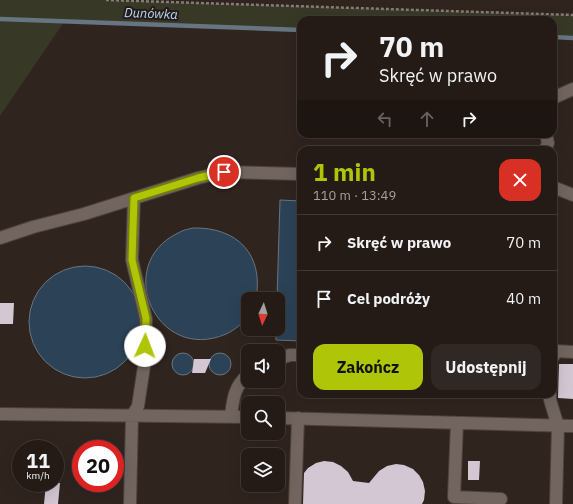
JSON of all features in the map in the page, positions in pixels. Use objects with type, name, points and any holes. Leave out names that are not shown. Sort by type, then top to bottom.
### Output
[{"type":"lane","points":[[557,96],[573,89]]},
{"type":"lane","points":[[0,238],[33,227],[84,214],[198,178],[224,172],[297,174]]},
{"type":"lane","points":[[557,189],[573,195]]},
{"type":"lane","points":[[130,504],[132,416],[138,406],[144,366],[146,318],[132,260],[134,198]]},
{"type":"lane","points":[[557,352],[573,352]]},
{"type":"lane","points":[[285,357],[297,355]]},
{"type":"lane","points":[[231,416],[235,392],[241,383]]},
{"type":"lane","points":[[550,398],[558,426],[556,504]]},
{"type":"lane","points":[[0,414],[241,417]]},
{"type":"lane","points":[[285,418],[573,426]]},
{"type":"lane","points":[[295,504],[298,418]]},
{"type":"lane","points":[[457,423],[454,497],[467,501],[501,499]]},
{"type":"path","points":[[106,0],[573,15]]},
{"type":"green space","points":[[0,0],[106,0],[573,15],[573,38],[557,37],[557,16],[297,16],[297,30],[64,22],[0,116]]},
{"type":"water","points":[[280,200],[297,201],[297,341],[276,340],[276,336],[285,336],[285,292],[277,292]]},
{"type":"water","points":[[193,228],[223,232],[244,246],[251,256],[256,269],[256,292],[241,292],[241,324],[226,334],[201,340],[180,335],[163,324],[151,307],[146,287],[148,266],[158,248],[184,230]]},
{"type":"water","points":[[85,266],[106,270],[125,282],[137,301],[141,322],[137,343],[125,362],[106,374],[85,378],[64,374],[45,362],[33,343],[29,322],[33,301],[45,282],[64,270]]},
{"type":"water","points":[[183,353],[191,356],[194,364],[191,372],[183,375],[175,372],[172,364],[175,356]]},
{"type":"water","points":[[220,353],[228,356],[231,364],[228,372],[220,375],[212,372],[209,364],[212,356]]},
{"type":"building","points":[[0,303],[14,303],[13,324],[0,324]]},
{"type":"building","points":[[194,359],[211,359],[205,373],[192,373]]},
{"type":"building","points":[[559,364],[573,364],[573,399],[558,398]]},
{"type":"building","points":[[324,461],[333,462],[341,466],[348,472],[353,481],[369,483],[379,471],[387,466],[396,464],[404,465],[413,469],[423,482],[425,491],[424,500],[422,504],[303,504],[304,473],[308,468],[316,463]]},
{"type":"building","points":[[468,461],[480,461],[479,480],[468,480]]},
{"type":"building","points":[[45,492],[59,492],[58,504],[44,504]]},
{"type":"waterway","name":"Dunówka","points":[[0,19],[297,30]]},
{"type":"waterway","name":"Dunówka","points":[[557,37],[573,38]]},
{"type":"route","points":[[145,346],[146,318],[132,260],[134,198],[198,178],[224,172]]}]
